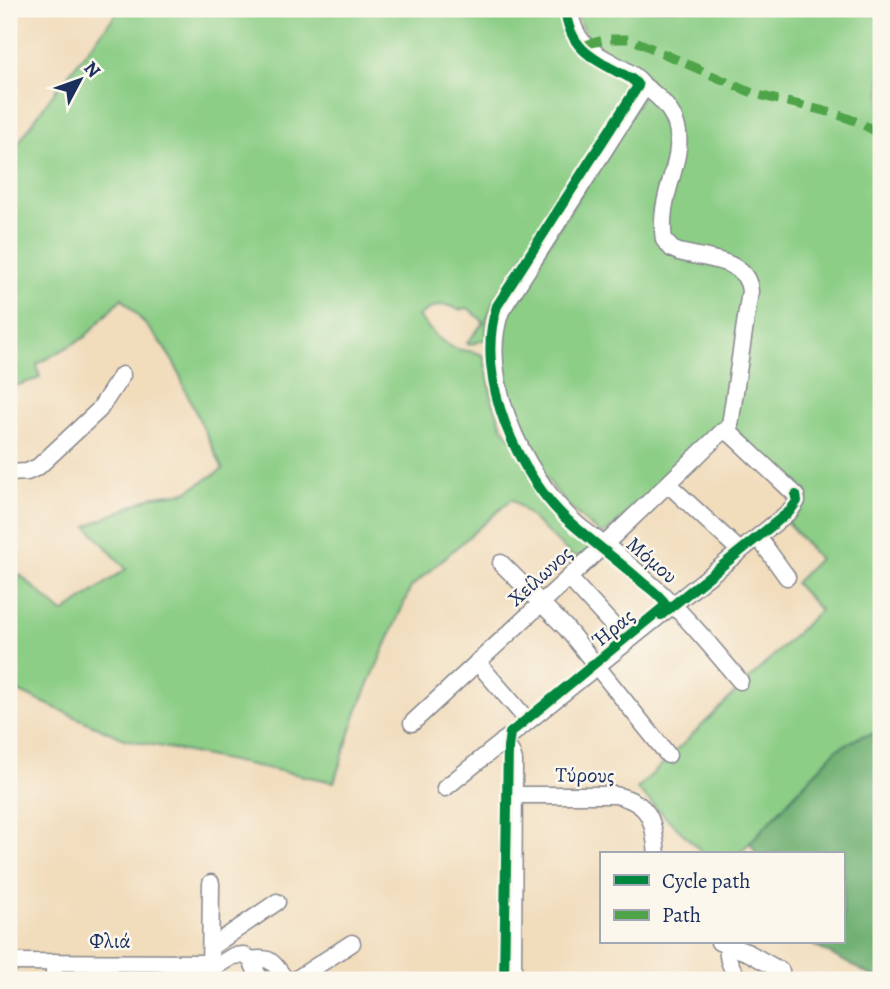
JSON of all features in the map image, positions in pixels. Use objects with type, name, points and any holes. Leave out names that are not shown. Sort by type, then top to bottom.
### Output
[{"type":"street","points":[[569,9],[574,28],[584,45],[596,55],[640,79],[665,105],[679,134],[680,146],[668,184],[664,240],[679,252],[734,265],[743,271],[749,283],[750,291],[727,431]]},
{"type":"street","name":"Μόμου","points":[[644,86],[506,300],[496,331],[499,390],[521,446],[535,472],[562,509],[578,526],[673,605],[740,681]]},
{"type":"street","points":[[9,473],[27,472],[38,467],[99,410],[122,375]]},
{"type":"street","name":"Χείλωνος","points":[[412,723],[727,431]]},
{"type":"street","name":"Ήρας","points":[[445,788],[794,506],[798,499],[796,495],[727,431]]},
{"type":"street","points":[[669,485],[740,551]]},
{"type":"street","points":[[758,537],[787,577]]},
{"type":"street","points":[[502,563],[566,628],[668,755]]},
{"type":"street","points":[[569,578],[627,641]]},
{"type":"street","points":[[477,662],[528,721]]},
{"type":"street","points":[[503,741],[513,756],[515,795],[513,980]]},
{"type":"street","name":"Τύρους","points":[[515,795],[615,795],[627,798],[639,804],[650,816],[657,852]]},
{"type":"street","points":[[210,965],[211,883]]},
{"type":"street","points":[[210,965],[277,902]]},
{"type":"street","points":[[295,980],[352,943]]},
{"type":"street","points":[[723,944],[749,953],[781,971]]},
{"type":"street","points":[[723,944],[729,963],[740,980]]},
{"type":"street","points":[[210,965],[237,954],[244,955],[251,960],[260,980]]},
{"type":"street","points":[[251,960],[265,957],[286,980]]},
{"type":"street","name":"Φλιά","points":[[9,962],[210,965]]},
{"type":"street","points":[[54,962],[54,980]]},
{"type":"green space","points":[[120,9],[562,9],[566,25],[580,46],[635,85],[496,297],[487,319],[486,339],[469,345],[467,343],[484,322],[468,308],[458,310],[443,305],[418,316],[445,343],[484,356],[492,399],[502,426],[592,546],[584,554],[573,557],[512,499],[411,587],[358,709],[334,782],[124,739],[9,687],[9,588],[20,575],[63,613],[126,569],[87,526],[154,496],[186,492],[223,469],[167,352],[122,298],[84,338],[37,364],[40,378],[9,388],[9,150],[15,148],[49,99]]},
{"type":"green space","points":[[575,9],[881,9],[881,733],[862,736],[837,749],[741,852],[702,852],[637,789],[820,610],[795,583],[819,559],[787,522],[800,510],[732,425],[603,535],[561,497],[539,466],[522,433],[505,389],[502,348],[507,310],[651,83],[641,72],[593,43]]},
{"type":"green space","points":[[881,733],[881,980],[812,944],[844,944],[844,852],[756,852],[750,843],[837,749],[862,736]]},
{"type":"marked path","points":[[584,45],[608,39],[631,39],[745,90],[832,113],[881,135]]},
{"type":"cycle path","points":[[504,980],[510,733],[666,605],[656,593],[572,524],[552,504],[518,453],[496,394],[491,363],[491,334],[497,306],[638,86],[630,78],[582,49],[571,33],[565,9]]},
{"type":"cycle path","points":[[661,615],[790,511],[797,501],[796,495]]}]
